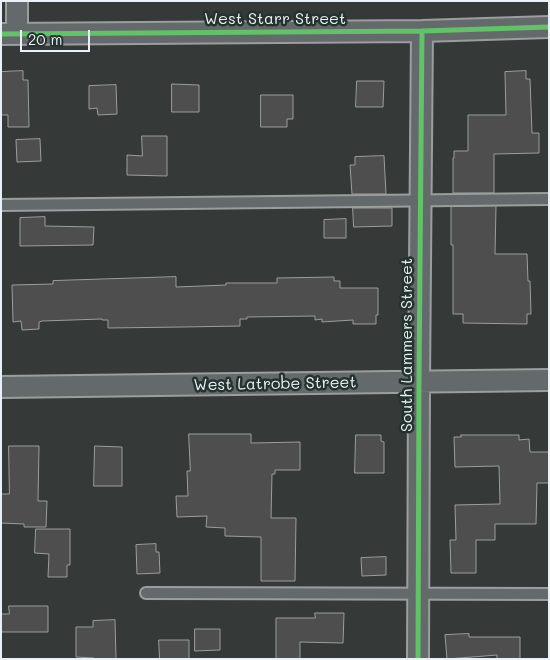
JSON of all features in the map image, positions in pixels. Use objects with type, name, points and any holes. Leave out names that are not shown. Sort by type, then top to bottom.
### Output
[{"type":"street","points":[[9,34],[17,1]]},
{"type":"street","name":"West Starr Street","points":[[9,34],[422,31],[549,26]]},
{"type":"street","name":"South Lammers Street","points":[[418,659],[422,31]]},
{"type":"street","name":"West Latrobe Street","points":[[1,387],[549,380]]},
{"type":"lane","points":[[1,204],[549,199]]},
{"type":"lane","points":[[146,593],[549,594]]},
{"type":"building","points":[[23,71],[23,80],[28,80],[29,127],[8,127],[8,115],[1,115],[1,72]]},
{"type":"building","points":[[526,71],[526,79],[530,79],[532,133],[539,133],[539,153],[494,154],[494,193],[453,193],[454,151],[468,151],[468,115],[506,115],[505,72]]},
{"type":"building","points":[[357,81],[384,81],[383,107],[356,107]]},
{"type":"building","points":[[172,84],[199,85],[199,112],[172,112]]},
{"type":"building","points":[[116,85],[117,114],[98,115],[97,108],[89,109],[89,86]]},
{"type":"building","points":[[261,95],[293,95],[293,119],[287,119],[287,127],[261,127]]},
{"type":"building","points":[[142,136],[167,136],[167,176],[127,175],[127,155],[142,156]]},
{"type":"building","points":[[40,139],[41,161],[17,162],[16,140]]},
{"type":"building","points":[[384,156],[386,194],[352,194],[350,165],[355,165],[355,157]]},
{"type":"building","points":[[496,206],[495,254],[527,254],[531,314],[527,314],[527,324],[463,323],[463,314],[453,314],[451,207]]},
{"type":"building","points":[[353,208],[392,208],[392,226],[354,227]]},
{"type":"building","points":[[45,217],[45,226],[94,227],[93,245],[20,246],[20,218]]},
{"type":"building","points":[[346,219],[346,238],[324,238],[324,220]]},
{"type":"building","points":[[176,277],[176,287],[226,285],[226,283],[277,283],[277,278],[334,277],[334,281],[340,281],[340,288],[378,288],[378,315],[376,315],[376,324],[353,324],[353,320],[322,322],[322,319],[315,320],[315,316],[247,317],[247,319],[240,319],[240,326],[108,328],[108,320],[102,319],[42,321],[39,322],[39,329],[22,330],[21,321],[13,322],[12,285],[53,284],[53,281]]},
{"type":"building","points":[[189,434],[251,434],[251,443],[300,442],[300,470],[275,470],[275,474],[272,474],[271,518],[296,518],[295,581],[261,581],[261,537],[225,536],[225,528],[206,527],[207,516],[177,517],[176,496],[188,496],[187,471],[190,471]]},
{"type":"building","points":[[356,435],[381,435],[381,441],[384,442],[384,473],[355,473]]},
{"type":"building","points":[[461,435],[519,435],[519,440],[529,439],[530,452],[549,452],[549,483],[537,483],[536,524],[495,524],[495,540],[476,540],[476,573],[451,573],[450,540],[456,540],[455,505],[500,504],[499,466],[455,467],[454,437],[461,437]]},
{"type":"building","points":[[9,446],[39,446],[38,501],[47,501],[46,527],[24,527],[24,524],[1,523],[1,494],[9,494]]},
{"type":"building","points":[[95,446],[122,447],[122,486],[94,486]]},
{"type":"building","points":[[36,529],[70,529],[70,565],[67,565],[67,577],[48,577],[49,554],[35,553]]},
{"type":"building","points":[[156,544],[156,552],[159,552],[160,573],[137,574],[136,545]]},
{"type":"building","points":[[386,557],[386,575],[362,576],[361,558]]},
{"type":"building","points":[[9,606],[48,606],[48,632],[1,632],[1,614],[9,614]]},
{"type":"building","points":[[315,613],[344,613],[343,643],[300,642],[300,659],[276,659],[276,618],[315,618]]},
{"type":"building","points":[[115,620],[116,659],[76,657],[76,627],[93,627],[93,621]]},
{"type":"building","points":[[195,629],[220,629],[220,650],[195,651]]},
{"type":"building","points":[[469,634],[469,637],[520,637],[520,659],[497,659],[497,655],[447,659],[445,635]]},
{"type":"building","points":[[159,640],[189,640],[189,659],[160,659]]},
{"type":"cycle path","points":[[1,34],[422,31],[549,27]]},
{"type":"cycle path","points":[[418,659],[422,31]]}]
